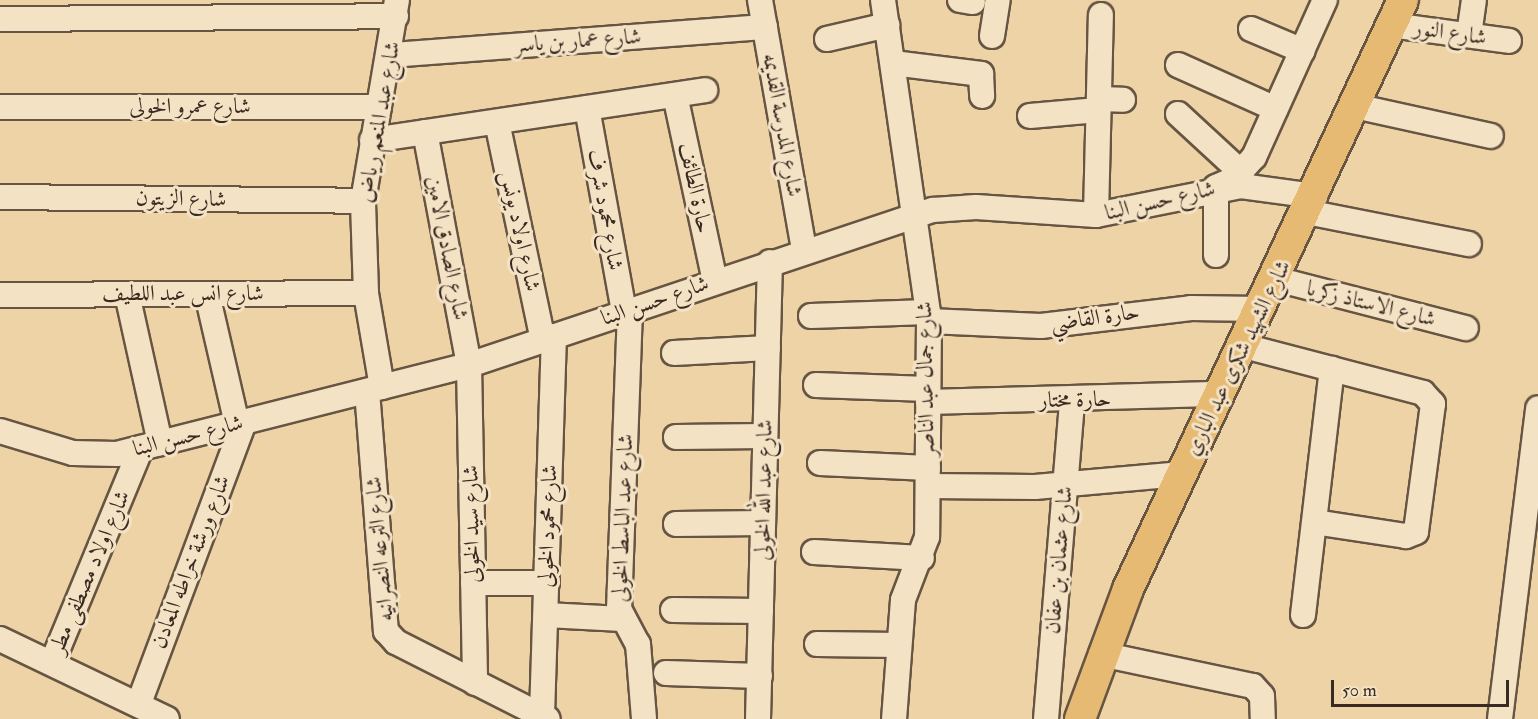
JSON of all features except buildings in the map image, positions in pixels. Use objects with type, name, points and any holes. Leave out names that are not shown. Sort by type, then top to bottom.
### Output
[{"type":"main road","name":"شارع الشهيد شكرى عبد الباري","points":[[1080,719],[1101,654],[1182,474],[1311,204],[1397,12]]},
{"type":"street","name":"شارع المدرسة القديمه","points":[[767,0],[765,27],[804,250]]},
{"type":"street","name":"شارع جمال عبد الناصر","points":[[884,0],[928,317],[928,477],[922,558],[903,600],[894,719]]},
{"type":"street","points":[[992,36],[998,0]]},
{"type":"street","points":[[1216,255],[1216,187],[1242,173],[1276,109],[1325,0]]},
{"type":"street","points":[[1469,35],[1474,0]]},
{"type":"street","points":[[0,19],[46,9],[397,8]]},
{"type":"street","name":"شارع عبد المنعم رياض","points":[[375,389],[366,293],[363,201],[372,140],[392,55],[397,8]]},
{"type":"street","name":"شارع النور","points":[[1397,12],[1469,35],[1509,41]]},
{"type":"street","points":[[1096,216],[1101,15]]},
{"type":"street","points":[[827,39],[887,25]]},
{"type":"street","name":"شارع عمار بن ياسر","points":[[392,55],[765,27]]},
{"type":"street","points":[[1251,29],[1302,51]]},
{"type":"street","points":[[893,63],[981,74],[982,96]]},
{"type":"street","points":[[1178,65],[1276,109]]},
{"type":"street","points":[[372,140],[705,90]]},
{"type":"street","name":"حارة الطائف","points":[[675,95],[715,281]]},
{"type":"street","points":[[1030,116],[1123,100]]},
{"type":"street","points":[[1355,106],[1491,136]]},
{"type":"street","name":"شارع عمرو الخولى","points":[[0,107],[379,107]]},
{"type":"street","name":"شارع محمود شرف","points":[[586,108],[627,311]]},
{"type":"street","points":[[1178,114],[1242,173]]},
{"type":"street","name":"شارع اولاد يونس","points":[[497,122],[548,338]]},
{"type":"street","name":"شارع الصادق الامين","points":[[425,132],[469,364]]},
{"type":"street","name":"شارع حسن البنا","points":[[0,431],[96,457],[150,446],[469,364],[914,214],[976,207],[1096,216],[1216,187],[1265,187],[1311,204],[1469,244]]},
{"type":"street","name":"شارع الزيتون","points":[[0,197],[363,201]]},
{"type":"street","name":"شارع عبد الله الخولى","points":[[759,719],[770,262]]},
{"type":"street","name":"شارع الاستاذ زكريا","points":[[1276,279],[1466,328]]},
{"type":"street","name":"شارع انس عبد اللطيف","points":[[0,295],[366,293]]},
{"type":"street","points":[[127,294],[150,446]]},
{"type":"street","points":[[207,294],[241,423]]},
{"type":"street","name":"حارة القاضي","points":[[811,316],[928,317],[1041,326],[1191,308],[1261,309]]},
{"type":"street","name":"شارع عبد الباسط الخولى","points":[[627,311],[622,620],[638,644],[644,719]]},
{"type":"street","name":"شارع محمود الخولى","points":[[545,717],[548,338]]},
{"type":"street","points":[[1244,346],[1423,393],[1434,410],[1416,531],[1406,536],[1315,522]]},
{"type":"street","points":[[674,353],[768,348]]},
{"type":"street","name":"شارع سيد الخولى","points":[[469,364],[475,683]]},
{"type":"street","points":[[1304,615],[1332,369]]},
{"type":"street","name":"حارة مختار","points":[[816,385],[928,396],[1072,400],[1221,394]]},
{"type":"street","name":"شارع الترعه النصرانيه","points":[[375,389],[383,623],[396,642],[545,717]]},
{"type":"street","name":"شارع عثمان بن عفان","points":[[1046,719],[1072,400]]},
{"type":"street","points":[[1500,719],[1538,408]]},
{"type":"street","name":"شارع ورشة خراطه المعادن","points":[[139,703],[241,423]]},
{"type":"street","points":[[675,437],[765,436]]},
{"type":"street","name":"شارع اولاد مصطفى مطر","points":[[52,663],[150,446]]},
{"type":"street","points":[[820,464],[928,477],[1065,483],[1182,474]]},
{"type":"street","points":[[676,524],[763,523]]},
{"type":"street","points":[[814,552],[922,558]]},
{"type":"street","points":[[473,583],[547,583]]},
{"type":"street","points":[[673,610],[761,611]]},
{"type":"street","points":[[546,615],[622,620]]},
{"type":"street","points":[[0,639],[139,703],[167,719]]},
{"type":"street","points":[[817,644],[899,645]]},
{"type":"street","points":[[1101,654],[1253,686],[1262,696],[1263,719]]},
{"type":"street","points":[[666,673],[760,676]]}]
